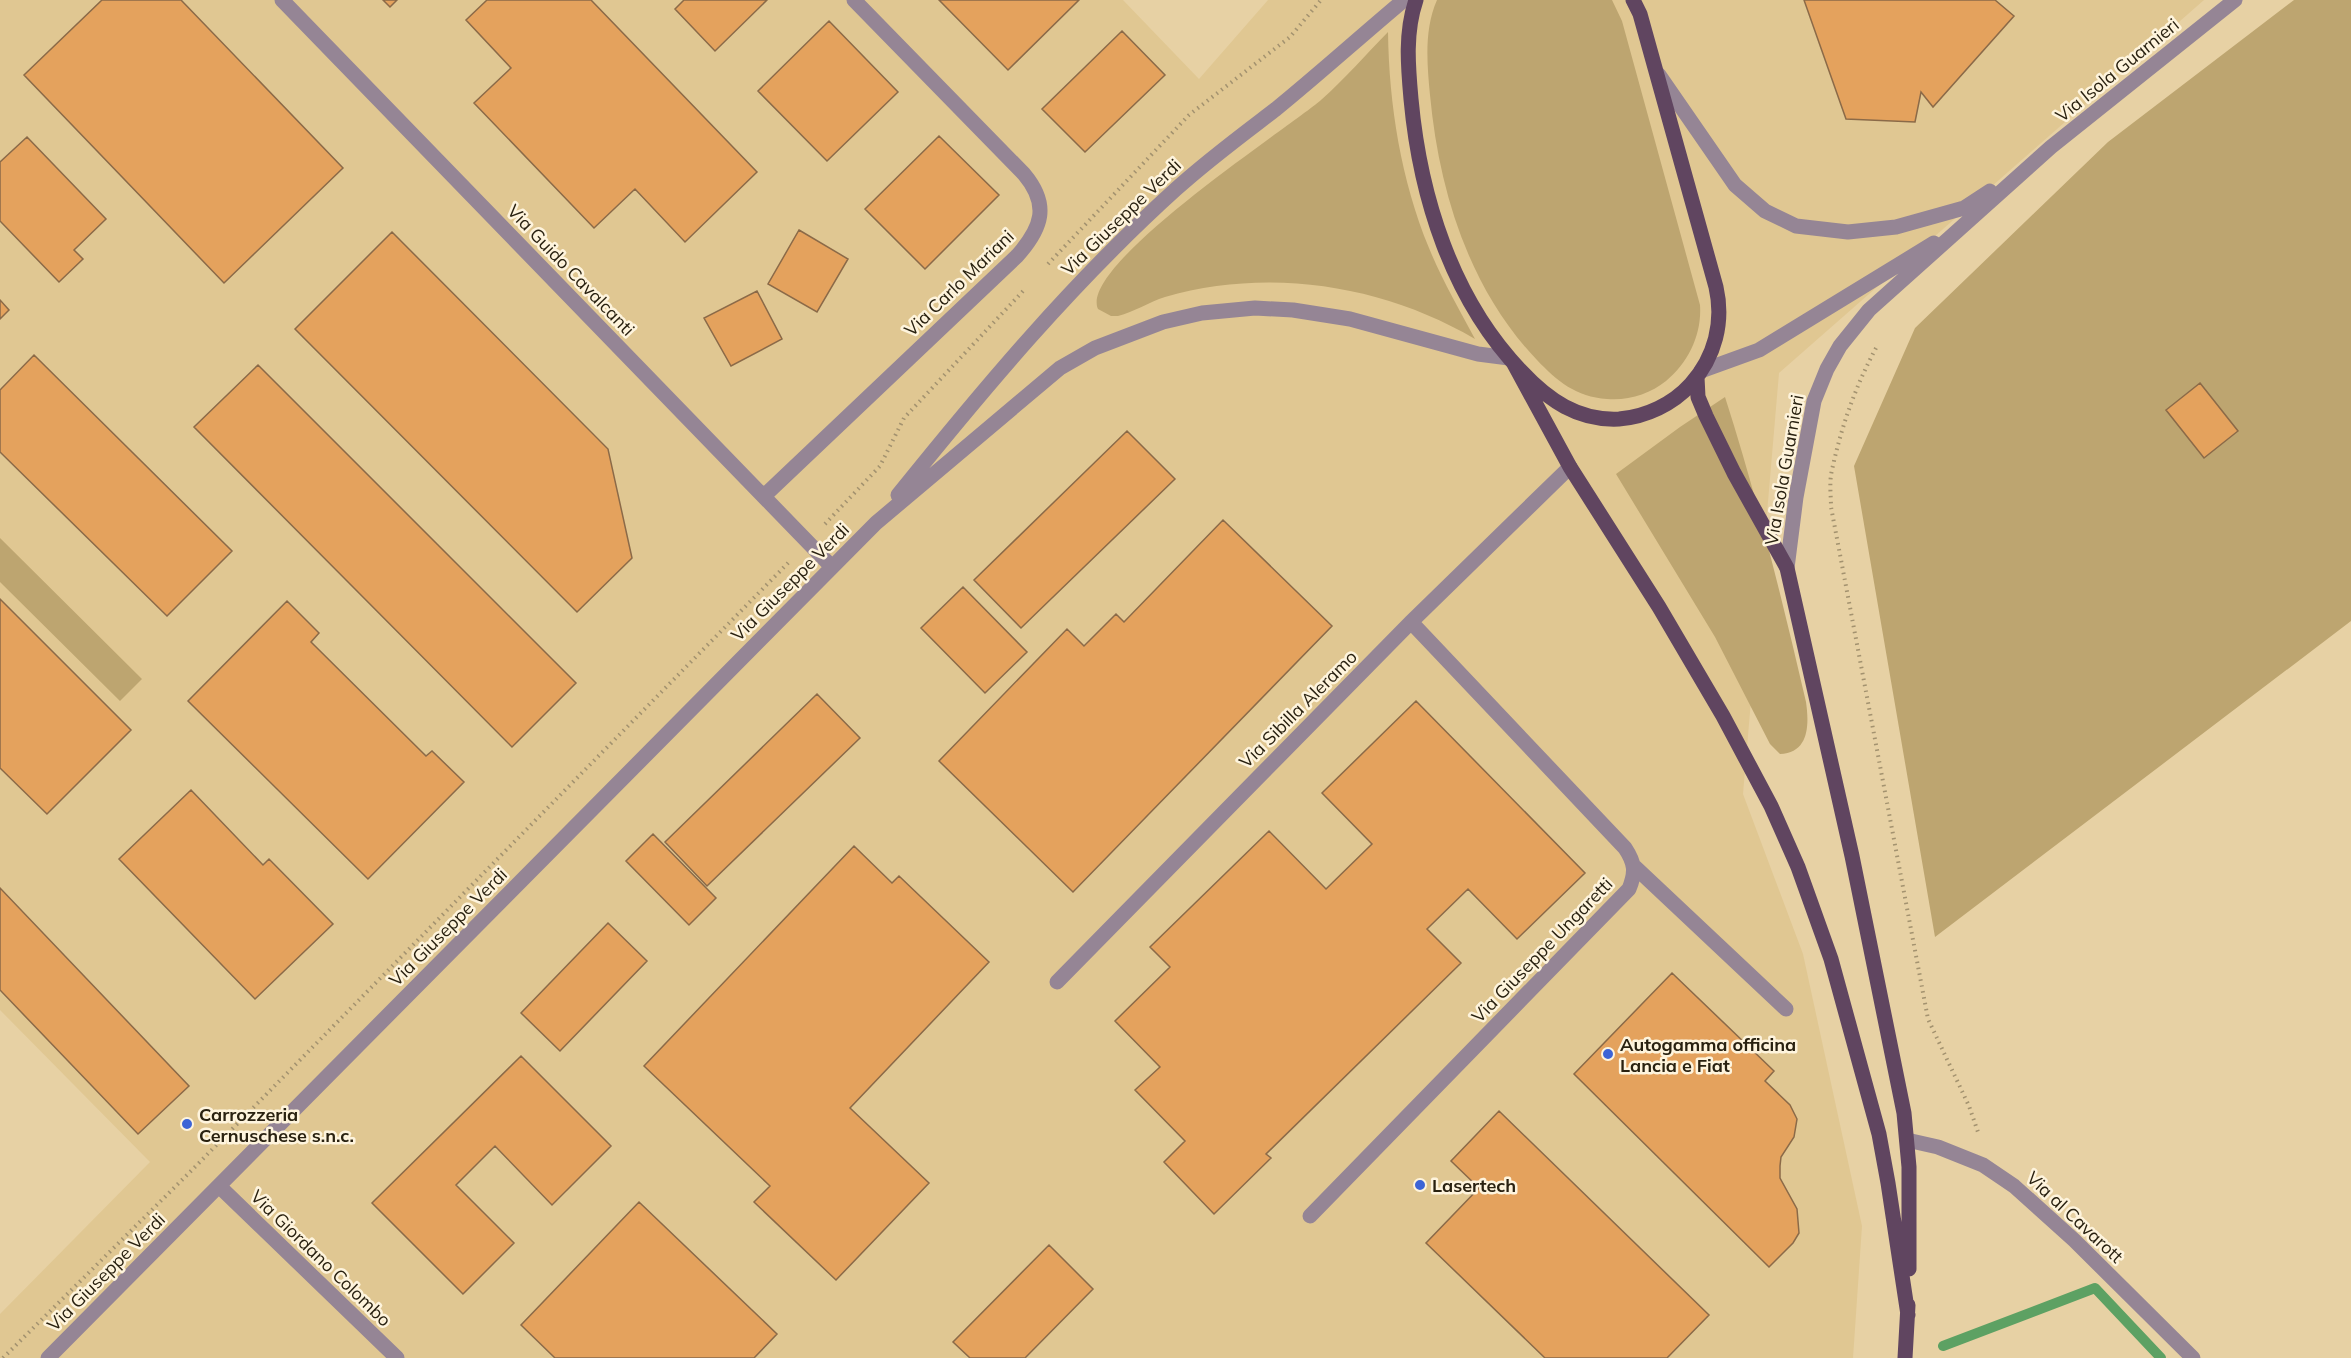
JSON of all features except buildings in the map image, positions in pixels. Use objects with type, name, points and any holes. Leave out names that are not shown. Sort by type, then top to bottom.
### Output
[{"type":"main road","points":[[1416,0],[1408,44],[1408,72],[1415,141],[1426,191],[1451,264],[1490,333],[1540,391],[1560,405],[1584,415],[1609,419],[1633,417],[1663,406],[1676,398],[1699,374],[1712,350],[1718,329],[1718,295],[1657,72],[1636,5]]},
{"type":"main road","points":[[1512,361],[1570,467],[1659,607],[1708,690],[1771,806],[1798,867],[1831,959],[1879,1134],[1908,1315]]},
{"type":"main road","points":[[1699,374],[1698,397],[1706,416],[1734,473],[1787,568],[1852,856],[1894,1059],[1907,1140],[1910,1193],[1905,1358]]},
{"type":"street","name":"Via Guido Cavalcanti","points":[[282,0],[832,567]]},
{"type":"street","name":"Via Carlo Mariani","points":[[764,496],[1017,256],[1035,232],[1041,212],[1036,192],[1024,174],[854,0]]},
{"type":"street","name":"Via Giuseppe Verdi","points":[[876,523],[974,400],[1051,312],[1113,249],[1178,188],[1404,0]]},
{"type":"street","name":"Via Isola Guarnieri","points":[[1657,72],[1735,185],[1765,211],[1797,226],[1833,231],[1864,231],[1930,219],[1964,208],[1979,199],[2051,147],[2235,0]]},
{"type":"street","name":"Via Isola Guarnieri","points":[[1787,568],[1814,401],[1827,369],[1840,346],[1869,310],[2051,147]]},
{"type":"street","name":"Via Isola Guarnieri","points":[[1699,374],[1759,350],[1967,223]]},
{"type":"street","name":"Via Giuseppe Verdi","points":[[48,1358],[876,523],[1060,368],[1095,348],[1163,322],[1222,311],[1254,308],[1293,310],[1350,319],[1512,361]]},
{"type":"street","name":"Via Sibilla Aleramo","points":[[1057,982],[1411,622],[1570,467]]},
{"type":"street","points":[[1411,622],[1625,848],[1635,867],[1786,1009]]},
{"type":"street","name":"Via Giuseppe Ungaretti","points":[[1310,1216],[1629,889],[1634,878],[1635,867]]},
{"type":"street","name":"Via al Cavarott","points":[[1907,1140],[1938,1147],[1983,1165],[2014,1186],[2040,1207],[2193,1358]]},
{"type":"street","name":"Via Giordano Colombo","points":[[219,1186],[397,1358]]},
{"type":"path","points":[[1045,268],[1189,115],[1290,36],[1321,0]]},
{"type":"path","points":[[3,1358],[192,1170],[809,541],[880,466],[904,418],[1029,285]]},
{"type":"path","points":[[1881,341],[1852,398],[1844,422],[1831,472],[1831,507],[1928,1019],[1969,1106],[1980,1139],[1983,1165]]},
{"type":"shaded area","points":[[0,0],[1123,0],[1199,79],[1268,0],[2204,0],[1779,373],[1743,794],[1803,954],[1862,1226],[1853,1358],[0,1358],[0,1314],[150,1162],[0,1010]]},
{"type":"shaded area","points":[[1437,0],[1612,0],[1622,21],[1700,305],[1699,326],[1692,347],[1674,373],[1653,390],[1631,398],[1615,399],[1596,398],[1568,387],[1537,360],[1513,332],[1493,302],[1461,237],[1441,167],[1434,131],[1427,59],[1430,23]]},
{"type":"shaded area","points":[[2294,0],[2351,0],[2351,621],[1935,937],[1854,466],[1915,328],[2108,142]]},
{"type":"shaded area","points":[[1388,32],[1394,114],[1411,196],[1434,260],[1475,339],[1440,320],[1402,305],[1325,286],[1244,283],[1204,288],[1165,297],[1118,316],[1111,316],[1098,309],[1100,289],[1120,262],[1151,231],[1230,167],[1321,100]]},
{"type":"shaded area","points":[[1725,397],[1748,472],[1806,702],[1807,727],[1802,743],[1790,752],[1780,754],[1770,744],[1715,637],[1616,474]]},
{"type":"shaded area","points":[[0,538],[142,679],[120,701],[0,582]]},
{"type":"waterway","points":[[1943,1346],[2095,1288],[2161,1358]]},
{"type":"place","name":"Autogamma officina Lancia e Fiat","points":[[1608,1054]]},
{"type":"place","name":"Carrozzeria Cernuschese s.n.c.","points":[[187,1124]]},
{"type":"place","name":"Lasertech","points":[[1420,1185]]}]
